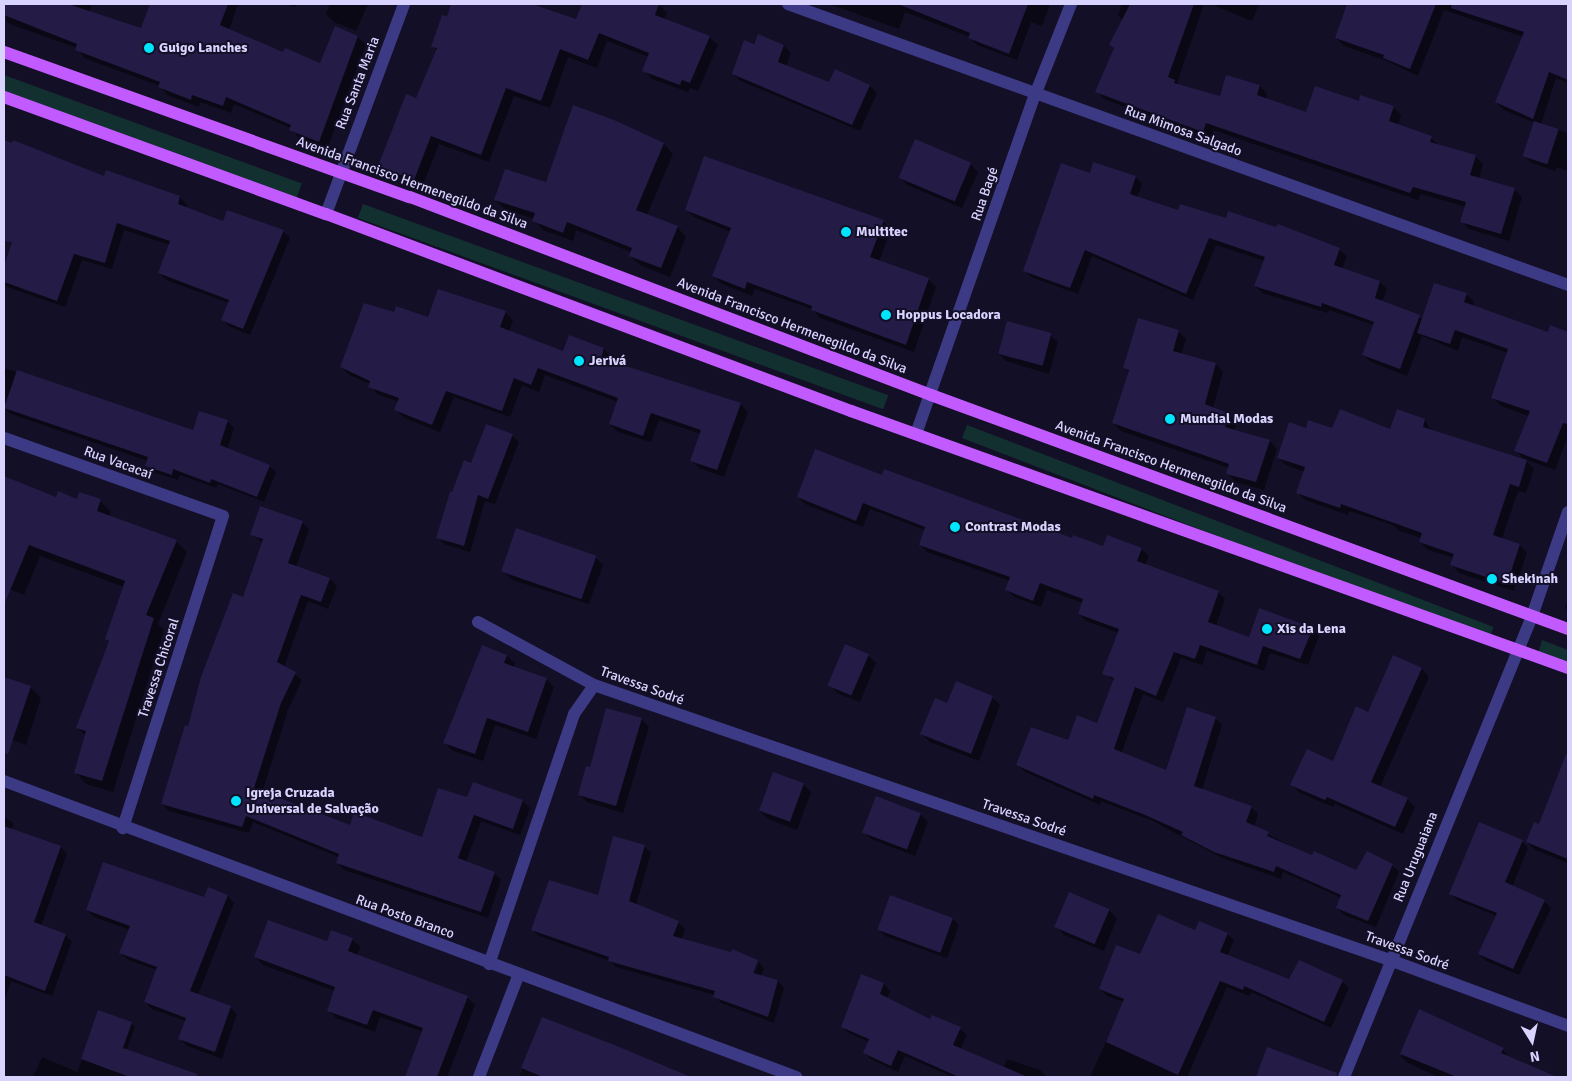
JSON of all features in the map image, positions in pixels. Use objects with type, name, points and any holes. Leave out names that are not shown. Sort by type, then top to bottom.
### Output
[{"type":"main road","name":"Avenida Francisco Hermenegildo da Silva","points":[[4,52],[340,172],[931,395],[1568,629]]},
{"type":"main road","points":[[4,97],[326,214],[916,434],[1568,668]]},
{"type":"street","name":"Rua Santa Maria","points":[[326,214],[404,4]]},
{"type":"street","name":"Rua Mimosa Salgado","points":[[788,4],[1036,95],[1568,285]]},
{"type":"street","name":"Rua Bagé","points":[[916,434],[1036,95],[1071,4]]},
{"type":"street","name":"Rua Vacacaí","points":[[4,438],[223,516]]},
{"type":"street","points":[[1532,616],[1568,512]]},
{"type":"street","name":"Travessa Chicoral","points":[[124,828],[223,516]]},
{"type":"street","name":"Rua Uruguaiana","points":[[1344,1077],[1516,648],[1532,616]]},
{"type":"street","name":"Travessa Sodré","points":[[478,622],[594,686],[1390,960],[1568,1026]]},
{"type":"street","points":[[489,964],[574,714],[594,686]]},
{"type":"street","name":"Rua Posto Branco","points":[[4,781],[124,828],[796,1077]]},
{"type":"street","points":[[479,1077],[518,974]]},
{"type":"green space","points":[[4,75],[302,183],[296,200],[4,94]]},
{"type":"green space","points":[[363,204],[888,395],[883,409],[358,218]]},
{"type":"green space","points":[[967,425],[1494,627],[1489,640],[962,438]]},
{"type":"green space","points":[[1542,640],[1568,650],[1568,665],[1538,654]]},
{"type":"building","points":[[4,4],[68,4],[141,28],[150,4],[228,4],[220,25],[283,52],[285,48],[320,63],[335,26],[358,36],[319,142],[289,130],[291,125],[226,97],[223,106],[192,95],[191,100],[158,87],[160,82],[75,50],[77,44],[4,15]]},
{"type":"building","points":[[451,4],[532,4],[576,19],[582,4],[659,4],[655,15],[710,36],[690,83],[682,80],[680,85],[642,71],[649,53],[599,33],[588,60],[560,49],[541,101],[506,88],[481,155],[431,136],[414,180],[378,166],[406,94],[416,98],[437,48],[431,47],[442,15],[447,16]]},
{"type":"building","points":[[898,4],[1028,4],[1009,54],[968,38],[970,33]]},
{"type":"building","points":[[1130,4],[1194,4],[1168,77],[1175,80],[1174,83],[1220,96],[1226,75],[1260,85],[1257,95],[1306,112],[1315,86],[1359,101],[1360,95],[1394,106],[1389,121],[1432,136],[1430,142],[1476,155],[1470,175],[1515,188],[1501,234],[1460,222],[1466,202],[1413,187],[1410,193],[1206,123],[1203,132],[1095,92],[1114,48],[1109,45]]},
{"type":"building","points":[[1347,4],[1436,4],[1410,69],[1383,58],[1384,55],[1335,38]]},
{"type":"building","points":[[1452,4],[1568,4],[1568,80],[1549,72],[1533,119],[1495,102],[1524,32],[1451,8]]},
{"type":"building","points":[[758,34],[784,45],[778,62],[829,82],[835,69],[870,85],[852,125],[732,74],[744,40],[754,44]]},
{"type":"building","points":[[573,105],[614,120],[664,143],[636,210],[678,226],[661,268],[629,256],[632,248],[567,222],[563,233],[532,221],[535,213],[494,200],[505,169],[546,182]]},
{"type":"building","points":[[1534,121],[1559,129],[1547,164],[1523,156]]},
{"type":"building","points":[[915,139],[971,163],[955,201],[899,178]]},
{"type":"building","points":[[4,140],[12,143],[13,140],[104,176],[106,170],[180,196],[178,204],[223,221],[227,210],[284,230],[243,329],[221,320],[229,300],[158,273],[170,241],[117,223],[105,263],[74,254],[57,301],[4,282],[4,266],[12,242],[4,241]]},
{"type":"building","points":[[704,156],[884,220],[870,257],[929,278],[906,345],[811,310],[812,306],[747,282],[745,289],[712,276],[731,228],[685,210]]},
{"type":"building","points":[[1093,162],[1136,176],[1130,194],[1178,210],[1180,204],[1226,218],[1228,211],[1276,227],[1278,224],[1340,248],[1334,265],[1380,281],[1375,298],[1420,315],[1400,369],[1362,355],[1374,322],[1322,303],[1321,307],[1254,286],[1265,257],[1209,238],[1186,294],[1085,250],[1070,288],[1023,271],[1061,163],[1090,173]]},
{"type":"building","points":[[1434,283],[1467,293],[1464,302],[1548,332],[1550,325],[1568,332],[1568,424],[1563,423],[1547,463],[1514,451],[1530,411],[1491,398],[1508,349],[1455,330],[1450,344],[1417,333]]},
{"type":"building","points":[[438,289],[506,311],[500,327],[563,351],[569,335],[604,348],[601,358],[741,403],[717,470],[690,461],[701,430],[651,413],[643,436],[609,424],[618,398],[538,368],[531,385],[514,378],[502,411],[446,391],[432,425],[394,410],[399,398],[368,387],[370,381],[340,367],[364,303],[394,312],[396,306],[428,317]]},
{"type":"building","points":[[1138,318],[1179,330],[1173,351],[1216,363],[1205,404],[1230,414],[1225,427],[1270,440],[1256,482],[1226,474],[1229,464],[1112,423],[1129,370],[1123,368]]},
{"type":"building","points":[[1007,321],[1051,333],[1043,366],[998,354]]},
{"type":"building","points":[[17,370],[193,430],[199,411],[228,420],[220,445],[270,465],[257,497],[211,479],[210,483],[173,469],[172,475],[145,466],[148,457],[4,408]]},
{"type":"building","points":[[1340,409],[1390,429],[1397,409],[1425,419],[1423,427],[1527,460],[1519,487],[1510,484],[1493,535],[1520,544],[1507,584],[1450,565],[1454,554],[1419,542],[1422,533],[1341,504],[1340,508],[1296,493],[1305,467],[1277,458],[1289,422],[1306,428],[1308,420],[1332,428]]},
{"type":"building","points":[[486,424],[513,434],[488,499],[478,495],[464,546],[436,538],[450,492],[452,492],[464,460],[471,463]]},
{"type":"building","points":[[815,449],[882,475],[884,469],[1072,538],[1073,535],[1103,546],[1107,535],[1142,548],[1137,561],[1219,591],[1208,622],[1249,637],[1259,608],[1313,628],[1300,659],[1263,646],[1257,665],[1200,645],[1195,659],[1174,652],[1156,696],[1135,687],[1114,749],[1166,770],[1187,707],[1216,717],[1194,786],[1252,806],[1246,822],[1269,832],[1267,836],[1312,855],[1314,851],[1356,870],[1367,851],[1393,864],[1368,921],[1336,908],[1341,895],[1276,866],[1274,872],[1214,852],[1181,835],[1183,832],[1145,815],[1094,795],[1093,799],[1016,765],[1031,727],[1068,740],[1077,715],[1097,723],[1114,678],[1102,674],[1119,629],[1078,614],[1083,599],[1040,583],[1033,601],[1005,590],[1010,577],[919,545],[925,527],[863,503],[856,521],[797,497]]},
{"type":"building","points":[[4,476],[56,497],[58,491],[77,499],[79,492],[101,499],[97,511],[177,540],[146,615],[154,618],[102,781],[74,773],[86,731],[76,728],[109,641],[105,639],[125,581],[29,545],[4,605]]},
{"type":"building","points":[[260,506],[303,521],[288,563],[330,578],[321,602],[301,595],[277,662],[296,672],[281,703],[254,788],[350,825],[354,812],[422,837],[438,788],[467,797],[473,782],[523,800],[513,829],[474,815],[458,858],[495,872],[481,912],[336,863],[339,854],[246,816],[242,827],[161,804],[185,725],[188,726],[201,677],[233,593],[243,597],[263,539],[250,535]]},
{"type":"building","points":[[516,528],[596,556],[581,599],[501,571]]},
{"type":"building","points":[[845,644],[869,654],[851,696],[827,685]]},
{"type":"building","points":[[482,645],[507,655],[504,663],[547,678],[528,732],[487,718],[475,754],[443,743]]},
{"type":"building","points":[[1393,655],[1422,668],[1371,782],[1408,798],[1395,827],[1327,797],[1325,800],[1290,785],[1307,749],[1333,761],[1356,706],[1368,712]]},
{"type":"building","points":[[4,677],[31,686],[8,754],[4,753]]},
{"type":"building","points":[[956,681],[993,696],[971,754],[920,734],[935,698],[947,703]]},
{"type":"building","points":[[606,708],[642,718],[616,806],[578,795],[586,766],[590,767]]},
{"type":"building","points":[[1566,754],[1568,754],[1568,859],[1526,842],[1534,822],[1539,824]]},
{"type":"building","points":[[773,772],[804,783],[790,822],[759,811]]},
{"type":"building","points":[[876,796],[921,813],[907,850],[862,832]]},
{"type":"building","points":[[1479,822],[1523,840],[1505,882],[1545,900],[1513,969],[1478,954],[1497,913],[1449,894]]},
{"type":"building","points":[[4,826],[61,846],[34,922],[66,934],[45,991],[4,975]]},
{"type":"building","points":[[613,836],[645,845],[629,901],[679,921],[673,936],[731,952],[732,949],[758,960],[753,973],[778,980],[768,1017],[713,997],[715,991],[608,961],[609,957],[531,930],[549,880],[598,895]]},
{"type":"building","points":[[103,862],[204,897],[208,887],[228,895],[190,991],[231,1006],[215,1052],[178,1039],[186,1018],[144,1002],[157,967],[119,953],[130,926],[86,910]]},
{"type":"building","points":[[1069,892],[1110,909],[1095,944],[1054,927]]},
{"type":"building","points":[[890,895],[953,918],[940,953],[877,930]]},
{"type":"building","points":[[1158,914],[1195,930],[1199,921],[1228,933],[1220,952],[1289,979],[1299,960],[1343,980],[1324,1022],[1244,986],[1243,990],[1220,981],[1178,1075],[1106,1042],[1124,999],[1099,989],[1116,945],[1140,954]]},
{"type":"building","points":[[268,920],[327,941],[331,930],[353,938],[348,951],[468,996],[437,1077],[405,1077],[423,1028],[373,1010],[367,1025],[327,1011],[335,987],[254,957]]},
{"type":"building","points":[[861,974],[884,983],[880,994],[930,1019],[932,1015],[961,1027],[953,1045],[1028,1077],[959,1077],[898,1050],[891,1066],[863,1053],[869,1039],[841,1027]]},
{"type":"building","points":[[1419,1009],[1504,1048],[1501,1053],[1557,1077],[1457,1077],[1400,1054]]},
{"type":"building","points":[[98,1010],[132,1022],[123,1048],[197,1074],[196,1077],[130,1077],[81,1059]]},
{"type":"building","points":[[542,1017],[691,1077],[543,1077],[521,1068]]},
{"type":"building","points":[[1267,1047],[1337,1073],[1336,1077],[1256,1077]]},
{"type":"place","name":"Guigo Lanches","points":[[149,48]]},
{"type":"place","name":"Multitec","points":[[846,232]]},
{"type":"place","name":"Hoppus Locadora","points":[[886,315]]},
{"type":"place","name":"Jerivá","points":[[579,361]]},
{"type":"place","name":"Mundial Modas","points":[[1170,419]]},
{"type":"place","name":"Contrast Modas","points":[[955,527]]},
{"type":"place","name":"Shekinah","points":[[1492,579]]},
{"type":"place","name":"Xis da Lena","points":[[1267,629]]},
{"type":"place","name":"Igreja Cruzada Universal de Salvação","points":[[236,801]]}]
